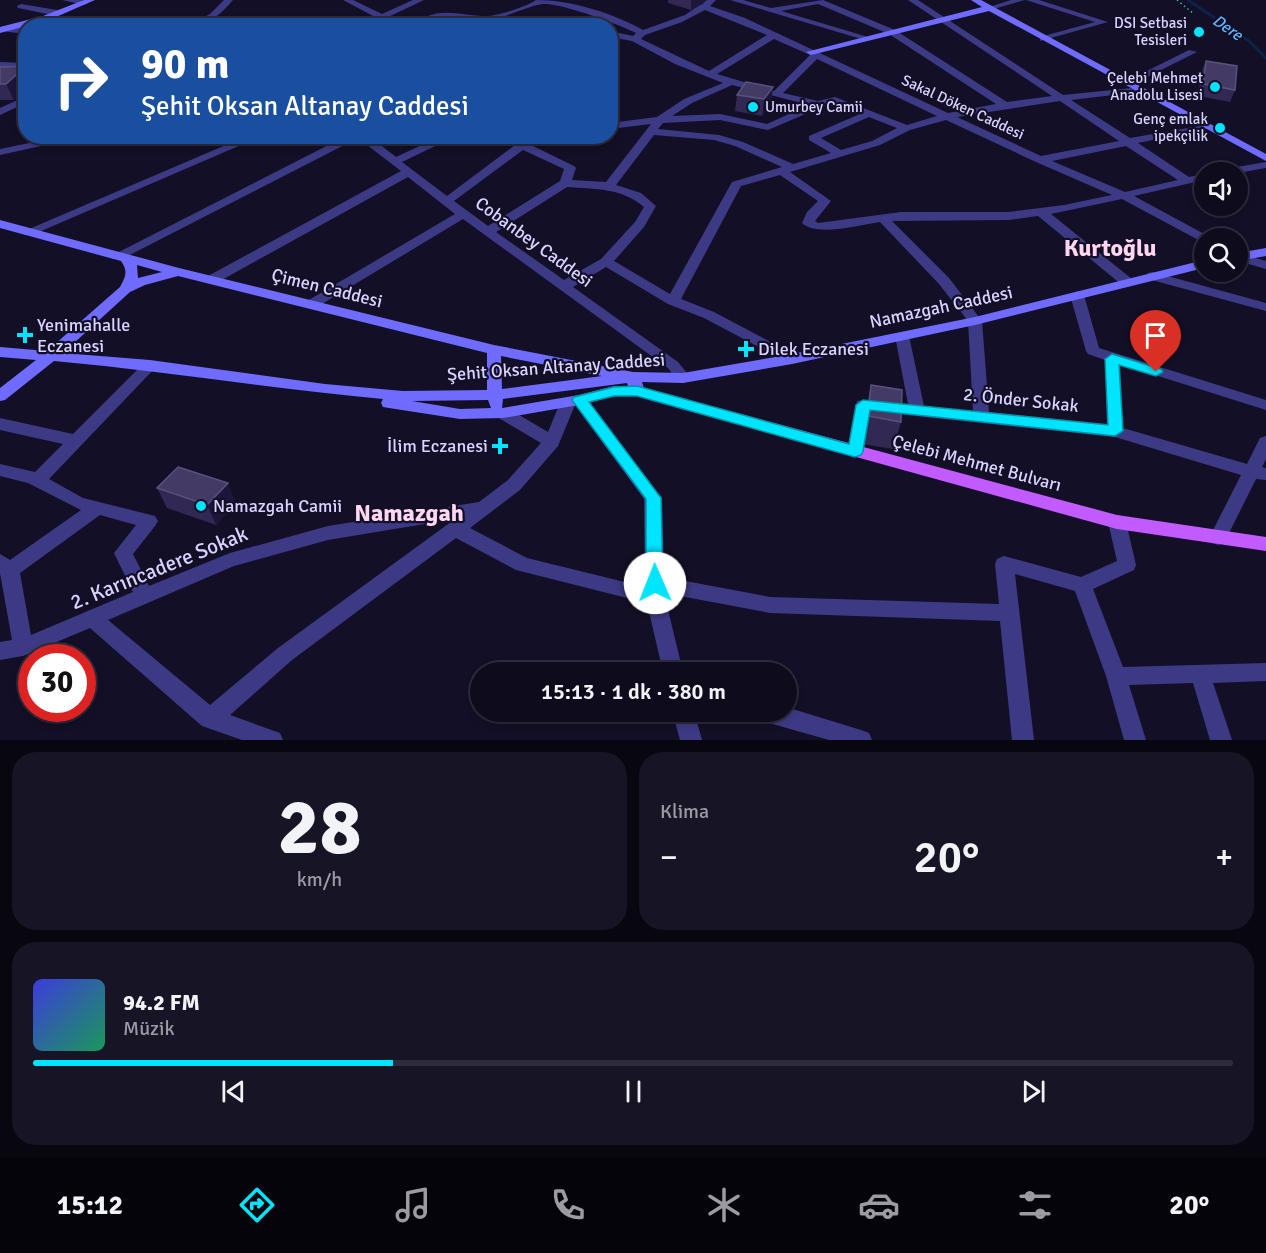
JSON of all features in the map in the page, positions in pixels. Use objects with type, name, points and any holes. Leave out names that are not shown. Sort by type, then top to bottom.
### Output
[{"type":"main road","points":[[975,0],[1266,158]]},
{"type":"main road","points":[[41,18],[87,1]]},
{"type":"main road","points":[[814,53],[990,8]]},
{"type":"main road","points":[[2,30],[18,25]]},
{"type":"main road","name":"Çimen Caddesi","points":[[0,224],[178,272],[635,384]]},
{"type":"main road","points":[[1248,255],[1266,252]]},
{"type":"main road","points":[[0,396],[51,356],[125,289],[133,276],[132,267],[122,257]]},
{"type":"main road","name":"Namazgah Caddesi","points":[[683,378],[792,359],[975,321],[1194,266]]},
{"type":"main road","points":[[125,289],[160,275],[178,272]]},
{"type":"main road","points":[[494,350],[494,394],[496,403],[503,413]]},
{"type":"main road","name":"Şehit Oksan Altanay Caddesi","points":[[0,352],[150,365],[325,389],[403,396],[494,394],[635,384],[683,378]]},
{"type":"main road","name":"Şehit Oksan Altanay Caddesi","points":[[325,389],[460,414],[503,413],[574,401],[635,384],[681,403]]},
{"type":"main road","name":"Çelebi Mehmet Bulvarı","points":[[681,403],[1117,522],[1266,544]]},
{"type":"street","points":[[66,0],[87,1]]},
{"type":"street","points":[[209,18],[229,0]]},
{"type":"street","points":[[347,0],[386,15],[403,15]]},
{"type":"street","points":[[379,18],[420,0]]},
{"type":"street","points":[[511,0],[515,11]]},
{"type":"street","points":[[734,0],[767,12],[865,39]]},
{"type":"street","points":[[912,0],[1186,180]]},
{"type":"street","points":[[990,8],[1021,0]]},
{"type":"street","points":[[1030,0],[1104,22],[1044,39]]},
{"type":"street","points":[[493,18],[542,1],[607,18]]},
{"type":"street","points":[[742,20],[817,1],[892,32],[1005,105]]},
{"type":"street","points":[[618,35],[638,36],[660,28],[709,3]]},
{"type":"street","name":"Sakal Döken Caddesi","points":[[709,3],[1040,160],[1123,195],[1194,234]]},
{"type":"street","points":[[21,6],[57,13]]},
{"type":"street","points":[[427,18],[440,14],[451,14],[482,18]]},
{"type":"street","points":[[618,22],[664,56],[709,75],[776,95],[819,104]]},
{"type":"street","points":[[2,30],[18,31]]},
{"type":"street","points":[[709,75],[774,35]]},
{"type":"street","points":[[1128,83],[1192,52]]},
{"type":"street","points":[[776,95],[814,53]]},
{"type":"street","points":[[0,65],[18,66]]},
{"type":"street","points":[[609,186],[660,120],[688,101],[730,82]]},
{"type":"street","points":[[673,301],[736,184],[876,143],[906,128],[947,116],[1005,105],[1139,89]]},
{"type":"street","points":[[839,101],[856,94]]},
{"type":"street","points":[[758,133],[831,99],[906,128]]},
{"type":"street","points":[[0,112],[18,103]]},
{"type":"street","points":[[841,154],[813,138],[870,113]]},
{"type":"street","points":[[618,125],[720,117],[768,127]]},
{"type":"street","points":[[1040,160],[1207,126]]},
{"type":"street","points":[[651,132],[715,137],[739,144],[795,168]]},
{"type":"street","points":[[0,152],[41,144]]},
{"type":"street","points":[[28,232],[238,144]]},
{"type":"street","points":[[122,257],[340,144]]},
{"type":"street","name":"Cobanbey Caddesi","points":[[373,144],[463,214],[673,365],[683,378]]},
{"type":"street","points":[[395,161],[433,144]]},
{"type":"street","points":[[518,144],[570,168],[565,183]]},
{"type":"street","points":[[447,201],[521,146],[529,144]]},
{"type":"street","points":[[1248,168],[1266,165]]},
{"type":"street","points":[[782,171],[825,201],[811,215],[808,223],[817,227],[882,218],[1009,216],[1064,210],[1194,179]]},
{"type":"street","points":[[213,279],[408,172]]},
{"type":"street","points":[[488,231],[565,183],[609,186],[637,195],[650,206],[640,224],[606,262],[564,286]]},
{"type":"street","points":[[1041,212],[1127,282]]},
{"type":"street","points":[[312,304],[463,214]]},
{"type":"street","points":[[882,218],[944,281],[975,321],[981,415]]},
{"type":"street","points":[[1248,260],[1266,265]]},
{"type":"street","points":[[606,262],[673,301],[709,315],[792,359]]},
{"type":"street","points":[[1153,276],[1266,307]]},
{"type":"street","points":[[1077,295],[1093,351],[1112,359],[1266,405]]},
{"type":"street","points":[[902,336],[917,410]]},
{"type":"street","points":[[1112,359],[1115,431]]},
{"type":"street","points":[[38,480],[150,365]]},
{"type":"street","points":[[574,401],[653,498],[655,590],[671,662]]},
{"type":"street","name":"2. Karıncadere Sokak","points":[[30,644],[230,560],[328,533],[484,508],[514,486],[552,442],[574,401]]},
{"type":"street","name":"2. Önder Sokak","points":[[855,451],[863,405],[981,415],[1115,431],[1259,473]]},
{"type":"street","points":[[503,413],[552,442]]},
{"type":"street","points":[[0,424],[76,441]]},
{"type":"street","points":[[1218,538],[1259,473],[1266,442]]},
{"type":"street","points":[[0,470],[38,480],[78,503],[149,521],[123,553],[144,597]]},
{"type":"street","points":[[22,644],[5,566],[97,508]]},
{"type":"street","points":[[210,719],[294,648],[484,508]]},
{"type":"street","points":[[1023,740],[1004,564],[1082,585],[1127,565],[1117,522]]},
{"type":"street","points":[[456,529],[523,565],[655,590],[770,606],[1008,613]]},
{"type":"street","points":[[1082,585],[1116,676],[1135,740]]},
{"type":"street","points":[[93,618],[210,719],[260,739]]},
{"type":"street","name":"2. Karıncadere Sokak","points":[[0,651],[18,648]]},
{"type":"street","points":[[1116,676],[1201,676],[1266,672]]},
{"type":"street","points":[[1201,676],[1221,740]]},
{"type":"street","points":[[797,720],[861,740]]},
{"type":"street","points":[[686,722],[691,740]]},
{"type":"path","points":[[1177,0],[1194,14]]},
{"type":"building","points":[[1206,61],[1237,66],[1235,90],[1203,84]]},
{"type":"building","points":[[18,66],[18,73],[6,84],[0,84],[0,67]]},
{"type":"building","points":[[746,82],[773,87],[764,99],[737,95]]},
{"type":"building","points":[[871,385],[902,390],[901,422],[868,416]]},
{"type":"building","points":[[178,467],[228,483],[207,505],[157,488]]},
{"type":"waterway","name":"Dere","points":[[1188,0],[1249,41],[1266,58]]},
{"type":"place","name":"DSI Setbasi Tesisleri","points":[[1199,32]]},
{"type":"place","name":"Çelebi Mehmet Anadolu Lisesi","points":[[1215,87]]},
{"type":"place","name":"Umurbey Camii","points":[[753,107]]},
{"type":"place","name":"Genç emlak ipekçilik","points":[[1220,128]]},
{"type":"place","name":"Yenimahalle Eczanesi","points":[[25,335]]},
{"type":"place","name":"Dilek Eczanesi","points":[[746,349]]},
{"type":"place","name":"İlim Eczanesi","points":[[500,446]]},
{"type":"place","name":"Namazgah Camii","points":[[201,506]]},
{"type":"district","name":"Kurtoğlu","points":[[1110,248]]},
{"type":"district","name":"Namazgah","points":[[409,513]]},
{"type":"route","points":[[655,583],[653,498],[579,400],[614,391],[637,391],[855,451],[863,405],[981,415],[1115,431],[1112,359],[1156,372]]}]
